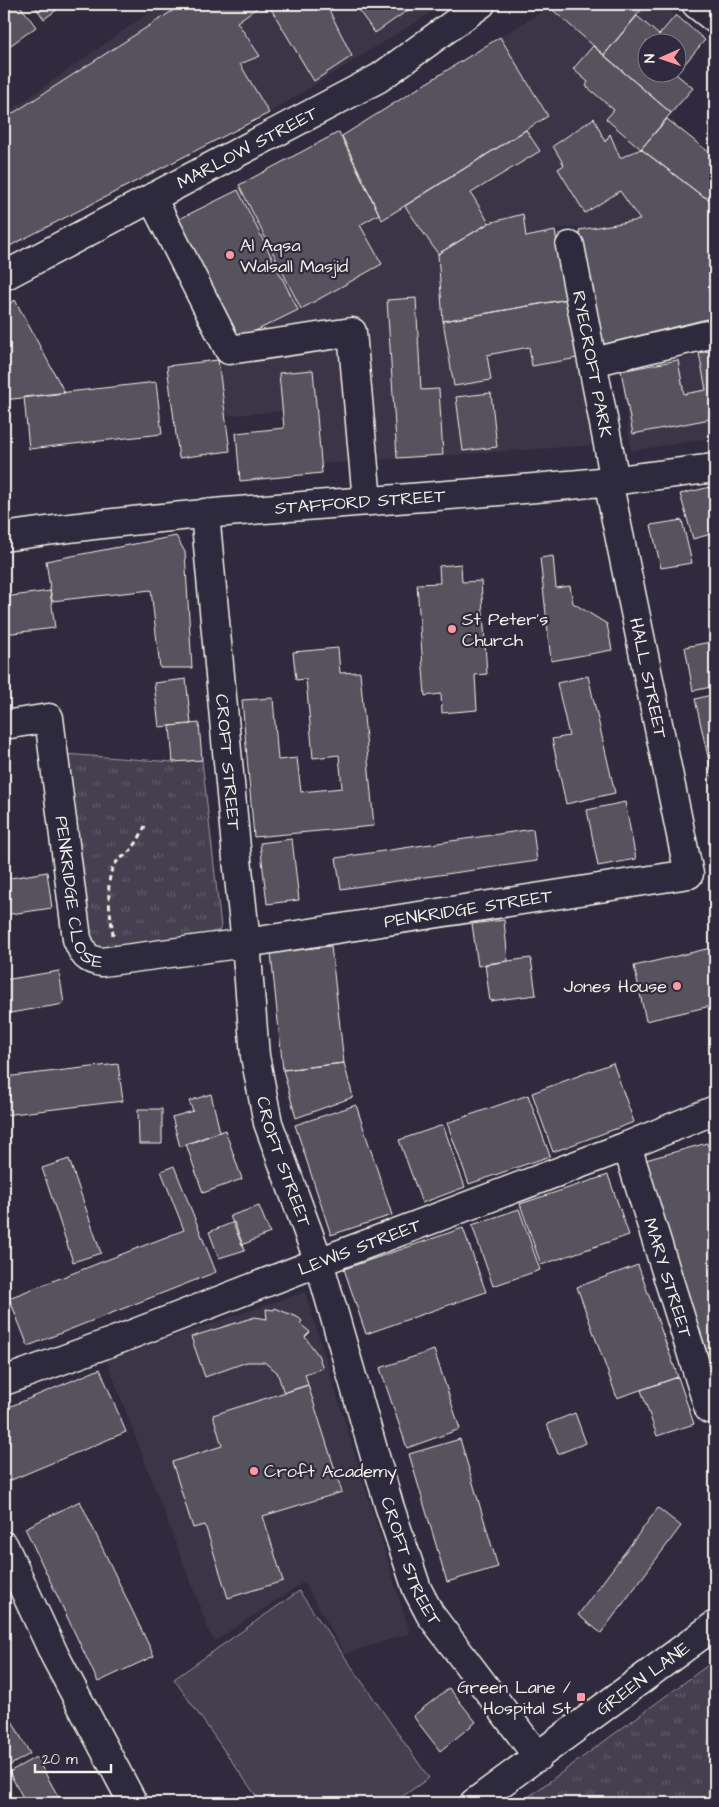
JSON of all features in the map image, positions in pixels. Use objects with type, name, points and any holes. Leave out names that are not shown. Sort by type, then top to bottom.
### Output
[{"type":"main road","name":"MARLOW STREET","points":[[4,276],[379,78],[481,4]]},
{"type":"main road","points":[[696,4],[715,19]]},
{"type":"main road","points":[[152,198],[229,350],[352,332],[367,501]]},
{"type":"main road","name":"RYECROFT PARK","points":[[570,246],[593,362],[611,481]]},
{"type":"main road","points":[[593,362],[715,333]]},
{"type":"main road","name":"STAFFORD STREET","points":[[4,537],[72,526],[206,513],[611,481],[715,468]]},
{"type":"main road","name":"HALL STREET","points":[[611,481],[689,874]]},
{"type":"main road","name":"CROFT STREET","points":[[206,513],[255,1056],[268,1123],[320,1262],[389,1505],[417,1589],[430,1614],[538,1757]]},
{"type":"main road","name":"PENKRIDGE CLOSE","points":[[4,725],[49,718],[77,939],[83,953],[92,961],[102,962],[246,943]]},
{"type":"main road","name":"PENKRIDGE STREET","points":[[246,943],[689,874]]},
{"type":"main road","name":"LEWIS STREET","points":[[4,1381],[126,1337],[627,1146],[715,1110]]},
{"type":"main road","name":"MARY STREET","points":[[627,1146],[709,1409]]},
{"type":"main road","points":[[4,1546],[55,1656],[133,1803]]},
{"type":"main road","name":"GREEN LANE","points":[[474,1803],[715,1624]]},
{"type":"path","points":[[116,959],[109,904],[112,871],[115,864],[136,843],[145,826]]},
{"type":"shaded area","points":[[161,4],[445,4],[269,113],[4,249],[4,115]]},
{"type":"shaded area","points":[[546,4],[662,4],[705,40],[686,62],[686,32],[636,32],[636,82],[684,82],[694,90],[668,119],[715,156],[715,318],[601,345],[578,227],[555,229],[596,445],[322,464],[312,370],[279,373],[283,411],[225,416],[218,360],[156,229],[238,190],[239,185],[339,132],[342,136],[549,7]]},
{"type":"shaded area","points":[[715,350],[715,437],[631,451],[621,371],[678,360]]},
{"type":"shaded area","name":"Croft Academy","points":[[305,1292],[410,1633],[345,1654],[304,1582],[215,1641],[209,1631],[106,1359]]},
{"type":"green space","points":[[64,754],[173,762],[202,760],[221,927],[216,936],[102,951],[84,943]]},
{"type":"green space","points":[[299,1591],[429,1778],[393,1803],[261,1803],[174,1679]]},
{"type":"green space","points":[[715,1660],[715,1803],[520,1803]]},
{"type":"building","points":[[16,4],[19,4],[36,27],[4,50],[4,13]]},
{"type":"building","points":[[33,4],[65,4],[44,19]]},
{"type":"building","points":[[183,4],[262,4],[237,22],[260,56],[240,64],[269,113],[4,249],[4,119]]},
{"type":"building","points":[[268,4],[326,4],[352,56],[314,81]]},
{"type":"building","points":[[354,4],[417,4],[375,33]]},
{"type":"building","points":[[546,4],[646,4],[604,55]]},
{"type":"building","points":[[676,15],[705,40],[686,62],[686,32],[662,32]]},
{"type":"building","points":[[637,16],[656,32],[636,32],[636,82],[686,82],[693,88],[671,113],[604,55]]},
{"type":"building","points":[[500,37],[548,116],[382,220],[342,136]]},
{"type":"building","points":[[593,46],[671,113],[641,149],[606,119],[614,110],[586,86],[588,82],[573,69]]},
{"type":"building","points":[[594,118],[605,142],[610,134],[620,158],[641,149],[701,195],[715,202],[715,317],[601,345],[579,230],[640,220],[620,191],[585,213],[558,169],[564,165],[553,146]]},
{"type":"building","points":[[667,119],[715,157],[715,202],[701,195],[641,149]]},
{"type":"building","points":[[526,130],[540,151],[471,193],[489,223],[438,254],[405,206]]},
{"type":"building","points":[[339,132],[379,214],[360,225],[382,264],[301,309],[239,185]]},
{"type":"building","name":"Al Aqsa Walsall Masjid","points":[[238,190],[298,310],[233,342],[173,222]]},
{"type":"building","points":[[523,214],[526,237],[555,231],[568,299],[443,321],[438,254],[489,223]]},
{"type":"building","points":[[416,298],[421,390],[439,389],[443,455],[397,458],[387,300]]},
{"type":"building","points":[[568,299],[578,358],[532,366],[529,347],[487,355],[491,380],[454,386],[443,321]]},
{"type":"building","points":[[15,300],[65,393],[4,400],[4,307]]},
{"type":"building","points":[[715,350],[715,418],[633,434],[621,371],[678,360],[684,394],[706,390],[699,353]]},
{"type":"building","points":[[218,360],[230,451],[179,458],[167,366]]},
{"type":"building","points":[[313,370],[322,473],[240,481],[236,433],[284,428],[279,373]]},
{"type":"building","points":[[156,382],[162,434],[29,449],[24,397]]},
{"type":"building","points":[[491,393],[497,447],[463,451],[456,397]]},
{"type":"building","points":[[715,486],[715,533],[693,539],[680,494]]},
{"type":"building","points":[[682,520],[692,563],[661,568],[651,525]]},
{"type":"building","points":[[176,536],[185,552],[192,668],[160,668],[151,590],[52,601],[46,561]]},
{"type":"building","points":[[553,556],[556,588],[570,586],[573,603],[607,624],[612,650],[551,661],[540,558]]},
{"type":"building","name":"St Peter's Church","points":[[461,564],[462,582],[481,581],[487,674],[475,675],[477,710],[442,713],[441,694],[425,696],[417,584],[440,583],[439,566]]},
{"type":"building","points":[[50,591],[55,628],[4,634],[4,597]]},
{"type":"building","points":[[715,641],[715,686],[693,691],[685,647]]},
{"type":"building","points":[[338,648],[340,673],[360,672],[374,826],[254,837],[242,700],[273,698],[278,760],[297,758],[301,792],[342,788],[339,755],[313,758],[306,679],[296,680],[293,652]]},
{"type":"building","points":[[588,676],[615,793],[566,804],[552,739],[569,736],[557,683]]},
{"type":"building","points":[[186,679],[191,724],[159,727],[154,683]]},
{"type":"building","points":[[715,694],[715,788],[695,699]]},
{"type":"building","points":[[199,723],[202,760],[173,762],[170,726]]},
{"type":"building","points":[[4,778],[10,813],[4,814]]},
{"type":"building","points":[[625,802],[636,859],[598,866],[587,810]]},
{"type":"building","points":[[533,829],[537,861],[341,889],[336,858]]},
{"type":"building","points":[[292,839],[299,900],[267,904],[260,843]]},
{"type":"building","points":[[47,872],[52,908],[4,915],[4,879]]},
{"type":"building","points":[[504,920],[508,961],[478,966],[472,924]]},
{"type":"building","points":[[331,946],[344,1063],[283,1070],[271,953]]},
{"type":"building","name":"Jones House","points":[[715,947],[715,1005],[646,1021],[634,966]]},
{"type":"building","points":[[531,958],[536,995],[490,1001],[485,964]]},
{"type":"building","points":[[59,971],[64,1004],[4,1014],[4,980]]},
{"type":"building","points":[[344,1063],[353,1097],[296,1118],[283,1070]]},
{"type":"building","points":[[613,1063],[634,1122],[553,1152],[532,1093]]},
{"type":"building","points":[[118,1064],[123,1101],[4,1115],[4,1077]]},
{"type":"building","points":[[211,1094],[220,1132],[180,1147],[172,1117],[193,1111],[189,1101]]},
{"type":"building","points":[[528,1095],[550,1156],[469,1184],[447,1123]]},
{"type":"building","points":[[356,1105],[392,1215],[331,1235],[295,1125]]},
{"type":"building","points":[[138,1109],[162,1109],[162,1144],[139,1144]]},
{"type":"building","points":[[443,1125],[465,1187],[422,1203],[399,1140]]},
{"type":"building","points":[[225,1130],[242,1179],[203,1193],[186,1144]]},
{"type":"building","points":[[707,1143],[715,1167],[715,1375],[642,1161]]},
{"type":"building","points":[[69,1159],[101,1253],[73,1262],[42,1168]]},
{"type":"building","points":[[174,1166],[216,1272],[28,1346],[9,1298],[184,1230],[161,1171]]},
{"type":"building","points":[[608,1175],[629,1235],[541,1265],[520,1204]]},
{"type":"building","points":[[259,1206],[270,1233],[242,1245],[230,1216]]},
{"type":"building","points":[[519,1209],[540,1270],[493,1286],[472,1225]]},
{"type":"building","points":[[234,1222],[245,1250],[219,1258],[209,1232]]},
{"type":"building","points":[[463,1228],[486,1292],[366,1334],[344,1269]]},
{"type":"building","points":[[638,1265],[678,1377],[617,1398],[577,1287]]},
{"type":"building","points":[[275,1308],[299,1318],[302,1321],[300,1324],[310,1332],[305,1337],[318,1355],[323,1368],[305,1374],[308,1385],[284,1393],[277,1372],[264,1362],[247,1362],[205,1377],[191,1337],[255,1317],[267,1319],[266,1309],[274,1310]]},
{"type":"building","points":[[434,1350],[460,1429],[407,1448],[380,1368]]},
{"type":"building","points":[[100,1369],[126,1432],[4,1483],[4,1409]]},
{"type":"building","points":[[678,1377],[694,1424],[657,1436],[641,1390]]},
{"type":"building","points":[[308,1385],[342,1492],[263,1516],[283,1581],[228,1598],[205,1525],[193,1528],[172,1462],[222,1446],[213,1415]]},
{"type":"building","points":[[575,1413],[586,1443],[558,1454],[547,1424]]},
{"type":"building","points":[[460,1439],[498,1567],[447,1582],[409,1454]]},
{"type":"building","points":[[80,1501],[154,1656],[98,1682],[25,1528]]},
{"type":"building","points":[[658,1508],[681,1526],[601,1633],[578,1615]]},
{"type":"building","points":[[449,1688],[476,1722],[440,1751],[413,1716]]},
{"type":"building","points":[[4,1706],[30,1754],[5,1768],[4,1765]]},
{"type":"building","points":[[36,1757],[62,1803],[26,1803],[9,1772]]},
{"type":"place","name":"Al Aqsa Walsall Masjid","points":[[230,255]]},
{"type":"place","name":"St Peter's Church","points":[[452,629]]},
{"type":"place","name":"Jones House","points":[[677,986]]},
{"type":"place","name":"Croft Academy","points":[[254,1471]]},
{"type":"place","name":"Green Lane / Hospital St","points":[[581,1697]]}]
